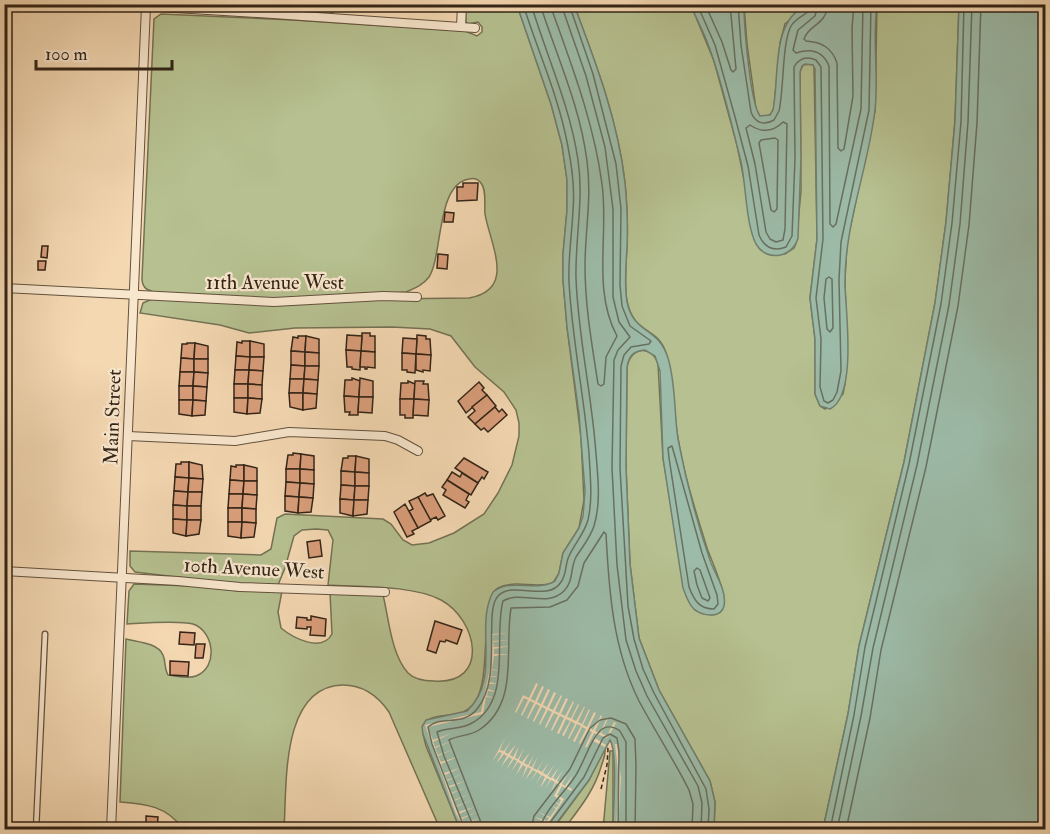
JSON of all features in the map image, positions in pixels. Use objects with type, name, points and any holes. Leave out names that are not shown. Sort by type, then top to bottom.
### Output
[{"type":"street","points":[[110,4],[262,12],[291,16],[475,28]]},
{"type":"street","points":[[461,27],[462,4]]},
{"type":"street","name":"Main Street","points":[[111,830],[146,6]]},
{"type":"street","name":"11th Avenue West","points":[[4,288],[281,303],[383,296],[417,297]]},
{"type":"street","points":[[128,436],[235,441],[289,432],[385,436],[418,451]]},
{"type":"street","name":"10th Avenue West","points":[[4,571],[122,577],[240,588],[385,592]]},
{"type":"lane","points":[[36,830],[45,634]]},
{"type":"path","points":[[601,789],[607,764],[608,749],[606,746]]},
{"type":"shaded area","points":[[252,5],[334,5],[332,16],[289,13]]},
{"type":"shaded area","points":[[465,5],[517,5],[551,104],[562,145],[567,180],[563,280],[581,437],[584,500],[579,528],[563,553],[559,573],[553,583],[505,585],[498,588],[492,595],[488,607],[483,675],[475,702],[463,712],[434,717],[423,725],[426,746],[460,829],[440,829],[385,706],[364,689],[343,685],[322,690],[308,702],[297,720],[287,765],[284,829],[183,829],[177,821],[163,811],[147,805],[120,802],[126,639],[157,648],[163,655],[168,675],[182,677],[193,677],[203,671],[211,657],[211,649],[206,634],[193,624],[170,622],[127,624],[129,591],[134,584],[192,586],[240,591],[282,591],[278,612],[281,628],[293,636],[315,643],[327,640],[332,634],[330,592],[383,595],[391,636],[402,665],[408,673],[424,680],[452,679],[464,673],[471,662],[470,635],[454,609],[429,595],[401,589],[328,585],[333,540],[328,530],[302,530],[294,536],[278,585],[236,584],[135,572],[130,566],[130,551],[261,555],[271,549],[277,518],[285,514],[383,519],[391,524],[403,540],[412,545],[429,543],[454,533],[484,514],[512,465],[519,436],[519,423],[516,410],[504,392],[475,367],[451,336],[430,329],[295,328],[249,333],[220,325],[140,313],[143,303],[152,299],[270,305],[382,299],[469,298],[484,293],[492,286],[497,264],[485,214],[483,186],[477,180],[469,179],[458,184],[451,193],[429,277],[406,292],[284,300],[154,292],[147,289],[142,278],[154,19],[161,14],[293,20],[465,31],[477,36],[482,32],[482,27],[478,22],[468,24],[466,22]]},
{"type":"shaded area","points":[[574,5],[691,5],[714,61],[737,145],[746,189],[785,254],[794,248],[796,243],[801,191],[800,72],[803,65],[814,66],[817,239],[810,298],[815,339],[815,394],[820,406],[825,409],[843,394],[845,384],[847,243],[875,111],[877,5],[959,5],[955,121],[946,222],[935,303],[904,462],[859,646],[848,714],[823,829],[714,829],[715,802],[710,781],[659,690],[639,638],[630,564],[626,467],[627,367],[633,355],[642,350],[651,354],[658,364],[663,458],[686,595],[695,610],[711,615],[722,610],[724,603],[684,466],[666,353],[657,338],[635,320],[627,301],[625,281],[627,215],[622,160],[605,92]]},
{"type":"shaded area","points":[[744,5],[808,5],[785,24],[780,43],[774,107],[772,113],[766,117],[760,116],[756,109]]},
{"type":"shaded area","points":[[605,748],[605,756],[598,776],[586,800],[564,829],[552,830],[589,780]]},
{"type":"shaded area","points":[[610,751],[613,751],[613,829],[603,830]]},
{"type":"water","points":[[812,4],[877,5],[875,110],[852,219],[846,263],[847,371],[844,388],[838,401],[830,409],[820,406],[815,394],[815,339],[810,298],[817,239],[815,69],[813,65],[805,64],[800,72],[801,158],[798,238],[791,250],[785,253],[766,254],[756,244],[753,236],[741,162],[718,74],[691,5],[744,5],[746,45],[753,96],[760,116],[770,115],[773,110],[782,36],[787,23],[795,13]]},
{"type":"water","points":[[517,5],[574,5],[612,115],[625,183],[627,302],[635,320],[658,340],[668,358],[678,439],[692,502],[711,563],[723,589],[725,601],[719,613],[711,615],[702,613],[690,605],[683,588],[663,458],[660,371],[655,356],[645,350],[638,351],[629,359],[627,367],[626,467],[630,564],[639,638],[659,690],[710,781],[715,802],[714,829],[613,829],[614,757],[610,740],[589,780],[552,829],[460,830],[423,734],[422,727],[426,720],[467,711],[477,698],[486,668],[486,621],[493,592],[508,586],[540,586],[555,581],[563,553],[579,528],[583,516],[585,491],[579,414],[563,280],[567,180],[562,145],[551,104]]},
{"type":"water","points":[[959,5],[1045,5],[1045,829],[823,829],[848,714],[859,646],[904,462],[935,303],[946,222],[955,121]]},
{"type":"pier","points":[[509,633],[493,635],[493,641],[510,640],[493,642],[494,647],[510,646],[494,649],[494,654],[511,654],[494,656],[492,669],[501,671],[492,670],[491,676],[500,677],[491,677],[489,682],[498,684],[489,684],[488,689],[497,692],[488,691],[487,696],[496,698],[486,697],[483,714],[428,727],[433,740],[452,733],[433,742],[435,747],[455,740],[435,748],[438,755],[457,748],[438,756],[441,762],[460,756],[441,764],[444,773],[460,768],[445,775],[447,780],[462,774],[447,781],[449,786],[465,781],[449,788],[451,793],[467,787],[451,794],[454,800],[469,794],[454,801],[456,806],[472,800],[456,807],[458,812],[474,807],[459,814],[461,818],[477,812],[462,819],[464,823],[480,818],[465,824],[467,829],[456,814],[425,725],[481,712],[492,658],[491,634]]},
{"type":"pier","points":[[536,683],[538,684],[531,699],[535,701],[542,686],[544,687],[537,702],[541,704],[548,689],[550,690],[543,705],[547,707],[554,692],[556,693],[549,708],[553,710],[561,695],[555,711],[559,713],[566,698],[568,699],[561,714],[565,716],[573,701],[567,717],[571,718],[578,704],[572,719],[576,721],[585,707],[578,722],[582,724],[589,709],[583,725],[587,727],[594,712],[596,713],[589,727],[593,730],[601,715],[595,731],[600,733],[607,718],[601,733],[607,736],[614,722],[616,723],[608,737],[598,734],[595,738],[606,745],[605,747],[593,741],[596,734],[594,733],[585,747],[592,732],[588,730],[580,744],[586,729],[582,727],[575,742],[573,741],[581,726],[577,724],[569,739],[575,724],[571,721],[564,736],[562,735],[570,721],[566,719],[559,734],[557,733],[564,718],[560,716],[552,731],[558,715],[554,713],[546,728],[552,712],[548,710],[540,725],[546,709],[542,707],[534,722],[540,706],[536,704],[528,719],[534,703],[530,701],[522,716],[528,700],[524,698],[516,713],[523,695],[529,698]]},
{"type":"pier","points":[[505,738],[500,750],[504,751],[511,741],[505,752],[508,754],[516,744],[510,755],[513,757],[519,746],[515,758],[518,759],[524,748],[519,760],[522,762],[530,752],[524,763],[528,765],[534,754],[529,766],[532,767],[538,756],[533,768],[537,770],[544,759],[538,770],[542,772],[549,762],[543,773],[547,775],[554,765],[548,776],[551,778],[559,767],[553,778],[556,780],[563,770],[557,781],[561,783],[568,773],[562,784],[565,786],[573,775],[567,786],[572,789],[571,791],[562,786],[557,795],[564,799],[544,829],[532,821],[544,826],[546,823],[535,817],[547,821],[549,818],[538,812],[550,817],[556,809],[549,804],[556,808],[559,805],[552,800],[559,804],[561,800],[554,796],[560,785],[556,783],[550,794],[555,782],[551,780],[544,790],[550,780],[547,778],[540,788],[545,777],[542,775],[535,785],[541,775],[537,772],[530,782],[536,772],[533,770],[525,780],[531,769],[528,767],[522,778],[526,767],[523,765],[516,775],[521,764],[518,762],[511,772],[517,761],[514,759],[506,770],[512,759],[509,757],[501,767],[507,756],[504,754],[496,764],[502,753],[499,752],[492,762]]},
{"type":"pier","points":[[615,744],[617,744],[621,778],[618,830],[616,829],[619,778]]},
{"type":"building","points":[[463,183],[478,183],[477,200],[457,201],[457,187],[463,187]]},
{"type":"building","points":[[445,212],[454,213],[453,222],[444,222]]},
{"type":"building","points":[[42,246],[48,246],[47,258],[41,257]]},
{"type":"building","points":[[438,254],[448,255],[447,269],[437,268]]},
{"type":"building","points":[[38,261],[46,261],[45,270],[38,270]]},
{"type":"building","points":[[362,333],[375,336],[375,352],[361,351]]},
{"type":"building","points":[[347,335],[362,336],[361,351],[346,350]]},
{"type":"building","points":[[417,335],[430,339],[431,355],[416,354]]},
{"type":"building","points":[[298,336],[306,336],[305,352],[291,351],[293,337],[298,338]]},
{"type":"building","points":[[306,336],[319,339],[319,353],[305,352]]},
{"type":"building","points":[[403,338],[417,339],[416,354],[402,353]]},
{"type":"building","points":[[242,341],[250,341],[250,357],[236,356],[237,342],[242,343]]},
{"type":"building","points":[[250,341],[264,344],[264,357],[250,357]]},
{"type":"building","points":[[195,343],[194,359],[181,358],[182,344]]},
{"type":"building","points":[[195,343],[208,346],[208,359],[194,359]]},
{"type":"building","points":[[346,350],[361,351],[360,370],[347,367]]},
{"type":"building","points":[[291,351],[305,352],[305,366],[291,365]]},
{"type":"building","points":[[361,351],[375,352],[375,368],[360,367]]},
{"type":"building","points":[[305,352],[319,353],[319,366],[305,366]]},
{"type":"building","points":[[402,353],[416,354],[415,373],[402,370]]},
{"type":"building","points":[[416,354],[431,355],[430,371],[416,370]]},
{"type":"building","points":[[236,356],[250,357],[249,370],[235,370]]},
{"type":"building","points":[[250,357],[264,357],[263,371],[249,370]]},
{"type":"building","points":[[181,358],[194,359],[194,372],[180,372]]},
{"type":"building","points":[[194,359],[208,359],[208,373],[194,372]]},
{"type":"building","points":[[291,365],[305,366],[304,379],[290,379]]},
{"type":"building","points":[[305,366],[319,366],[318,380],[304,379]]},
{"type":"building","points":[[235,370],[249,370],[248,384],[234,384]]},
{"type":"building","points":[[249,370],[263,371],[262,385],[248,384]]},
{"type":"building","points":[[180,372],[194,372],[193,386],[179,386]]},
{"type":"building","points":[[194,372],[208,373],[207,387],[193,386]]},
{"type":"building","points":[[352,378],[360,381],[359,397],[344,396],[345,380],[352,380]]},
{"type":"building","points":[[360,378],[373,381],[373,397],[359,397]]},
{"type":"building","points":[[290,379],[304,379],[303,393],[289,393]]},
{"type":"building","points":[[304,379],[318,380],[317,394],[303,393]]},
{"type":"building","points":[[408,381],[415,384],[414,399],[400,399],[401,383],[408,383]]},
{"type":"building","points":[[415,381],[424,381],[423,384],[428,384],[429,400],[414,399]]},
{"type":"building","points":[[479,382],[487,395],[466,413],[458,401]]},
{"type":"building","points":[[234,384],[248,384],[248,398],[234,398]]},
{"type":"building","points":[[248,384],[262,385],[262,399],[248,398]]},
{"type":"building","points":[[179,386],[193,386],[193,400],[179,400]]},
{"type":"building","points":[[193,386],[207,387],[206,401],[193,400]]},
{"type":"building","points":[[289,393],[303,393],[303,410],[290,407]]},
{"type":"building","points":[[303,393],[317,394],[316,408],[303,410]]},
{"type":"building","points":[[487,395],[496,406],[475,424],[468,417],[475,411],[472,407]]},
{"type":"building","points":[[344,396],[359,397],[358,415],[349,415],[350,412],[345,412]]},
{"type":"building","points":[[359,397],[373,397],[372,413],[358,412]]},
{"type":"building","points":[[234,398],[248,398],[247,414],[234,412]]},
{"type":"building","points":[[248,398],[262,399],[260,413],[247,414]]},
{"type":"building","points":[[400,399],[414,399],[413,418],[400,415]]},
{"type":"building","points":[[414,399],[429,400],[428,416],[413,415]]},
{"type":"building","points":[[179,400],[193,400],[192,416],[179,414]]},
{"type":"building","points":[[193,400],[206,401],[205,415],[192,416]]},
{"type":"building","points":[[495,407],[499,412],[502,409],[507,415],[488,432],[484,428],[481,430],[475,424]]},
{"type":"building","points":[[293,453],[301,454],[300,469],[286,469],[288,455],[293,455]]},
{"type":"building","points":[[301,454],[314,456],[314,470],[300,469]]},
{"type":"building","points":[[348,456],[356,456],[355,472],[341,471],[343,458],[348,458]]},
{"type":"building","points":[[356,456],[369,459],[369,473],[355,472]]},
{"type":"building","points":[[464,458],[488,472],[484,479],[482,477],[478,483],[455,468]]},
{"type":"building","points":[[181,462],[189,462],[189,478],[175,477],[176,464],[181,464]]},
{"type":"building","points":[[189,462],[202,465],[203,479],[189,478]]},
{"type":"building","points":[[236,465],[244,465],[244,481],[230,480],[231,466],[236,467]]},
{"type":"building","points":[[244,465],[257,468],[257,481],[244,481]]},
{"type":"building","points":[[286,469],[300,469],[300,483],[286,482]]},
{"type":"building","points":[[300,469],[314,470],[314,484],[300,483]]},
{"type":"building","points":[[341,471],[355,472],[355,486],[341,485]]},
{"type":"building","points":[[355,472],[369,473],[369,486],[355,486]]},
{"type":"building","points":[[452,472],[460,477],[462,473],[478,483],[471,495],[447,480]]},
{"type":"building","points":[[175,477],[189,478],[188,492],[174,491]]},
{"type":"building","points":[[189,478],[203,479],[202,492],[188,492]]},
{"type":"building","points":[[230,480],[244,481],[243,494],[229,494]]},
{"type":"building","points":[[447,480],[469,494],[466,500],[469,502],[465,508],[443,495],[446,490],[442,487]]},
{"type":"building","points":[[244,481],[257,481],[257,495],[243,494]]},
{"type":"building","points":[[286,482],[300,483],[299,497],[285,496]]},
{"type":"building","points":[[300,483],[314,484],[313,498],[299,497]]},
{"type":"building","points":[[341,485],[355,486],[354,500],[340,499]]},
{"type":"building","points":[[355,486],[369,486],[368,500],[354,500]]},
{"type":"building","points":[[174,491],[188,492],[187,506],[173,505]]},
{"type":"building","points":[[188,492],[202,492],[201,506],[187,506]]},
{"type":"building","points":[[425,493],[427,496],[433,494],[445,516],[438,520],[436,517],[430,520],[418,497]]},
{"type":"building","points":[[229,494],[243,494],[242,508],[228,508]]},
{"type":"building","points":[[243,494],[257,495],[256,509],[242,508]]},
{"type":"building","points":[[285,496],[299,497],[298,513],[285,511]]},
{"type":"building","points":[[299,497],[313,498],[311,512],[298,513]]},
{"type":"building","points":[[418,497],[431,521],[418,528],[409,511],[413,509],[409,501]]},
{"type":"building","points":[[340,499],[354,500],[353,516],[340,513]]},
{"type":"building","points":[[354,500],[368,500],[367,514],[353,516]]},
{"type":"building","points":[[405,504],[418,528],[412,531],[414,534],[407,537],[394,512]]},
{"type":"building","points":[[173,505],[187,506],[187,520],[173,519]]},
{"type":"building","points":[[187,506],[201,506],[201,520],[187,520]]},
{"type":"building","points":[[228,508],[242,508],[242,522],[228,522]]},
{"type":"building","points":[[242,508],[256,509],[256,523],[242,522]]},
{"type":"building","points":[[173,519],[187,520],[186,536],[173,533]]},
{"type":"building","points":[[187,520],[201,520],[199,534],[186,536]]},
{"type":"building","points":[[228,522],[242,522],[241,538],[228,536]]},
{"type":"building","points":[[242,522],[256,523],[254,537],[241,538]]},
{"type":"building","points":[[320,540],[322,556],[309,558],[307,542]]},
{"type":"building","points":[[311,616],[326,619],[325,636],[310,635],[311,627],[296,628],[297,617],[311,620]]},
{"type":"building","points":[[435,621],[462,630],[457,644],[446,640],[445,642],[440,641],[436,653],[427,650]]},
{"type":"building","points":[[180,632],[195,633],[194,645],[179,644]]},
{"type":"building","points":[[196,644],[205,644],[203,658],[195,658]]},
{"type":"building","points":[[170,661],[189,662],[188,676],[170,675]]},
{"type":"building","points":[[146,816],[158,817],[157,830],[146,830]]}]
